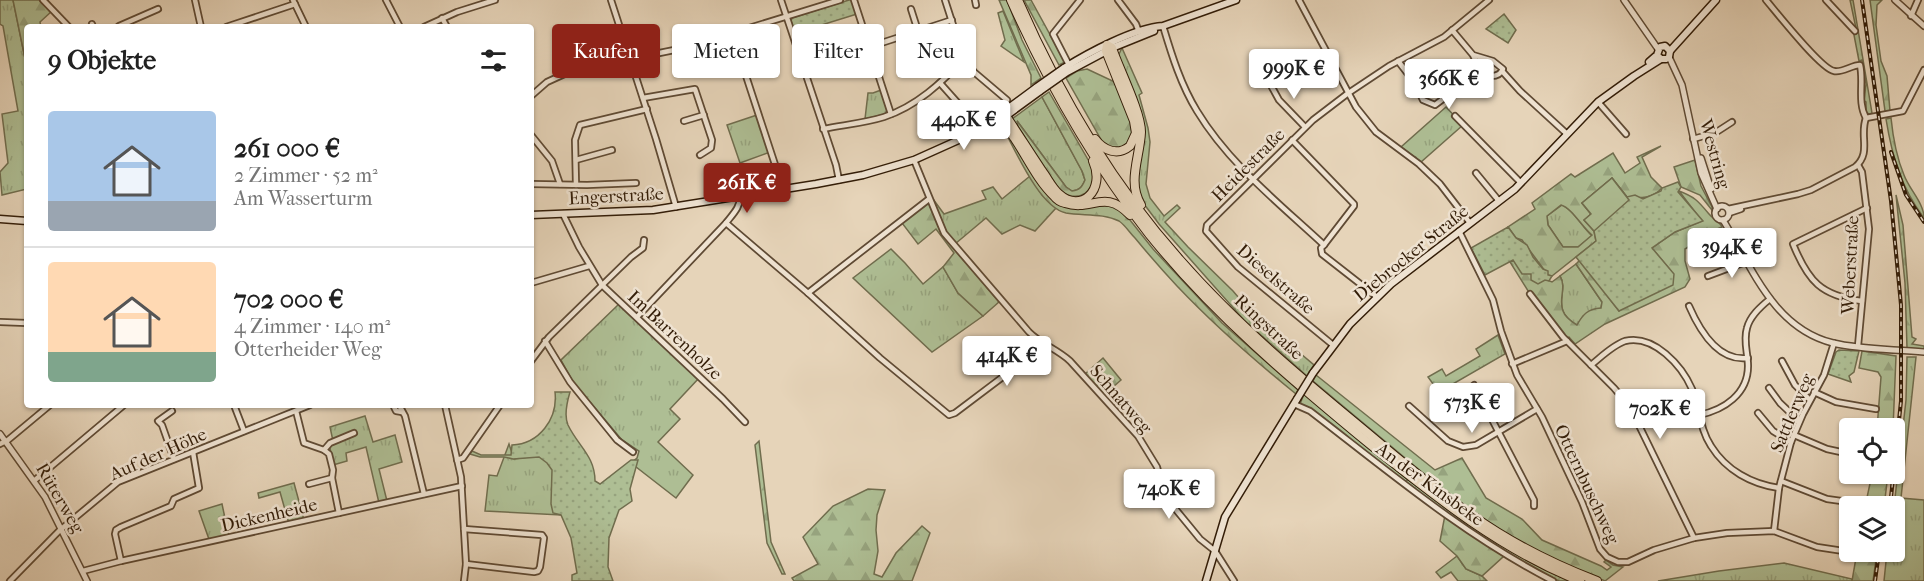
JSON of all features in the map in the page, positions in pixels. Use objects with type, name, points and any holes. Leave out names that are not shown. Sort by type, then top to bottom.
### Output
[{"type":"highway","name":"Ringstraße","points":[[1011,0],[1047,77],[1088,146],[1115,188],[1195,287],[1301,387],[1454,510],[1537,561],[1580,581]]},
{"type":"highway","name":"Ringstraße","points":[[1018,0],[1053,73],[1117,179],[1154,235],[1201,283],[1265,346],[1322,396],[1434,487],[1474,517],[1519,545],[1597,581]]},
{"type":"highway","points":[[1002,116],[1047,189],[1057,199],[1075,205],[1096,201],[1115,203],[1128,213],[1143,231],[1154,235],[1155,224],[1138,202],[1134,190],[1141,126],[1109,48]]},
{"type":"highway","points":[[1072,107],[1080,112],[1096,141],[1105,149],[1122,151],[1133,142],[1136,133],[1134,121],[1109,48]]},
{"type":"highway","points":[[1002,116],[1055,189],[1068,200],[1080,200],[1095,189],[1096,169],[1087,152],[1088,146]]},
{"type":"main road","name":"Engerstraße","points":[[534,215],[636,212],[676,207],[839,180],[914,160],[979,130],[1002,116],[1067,68],[1139,32],[1236,0]]},
{"type":"main road","name":"Diebrocker Straße","points":[[1206,581],[1229,510],[1313,373],[1350,324],[1410,268],[1521,183],[1598,102],[1664,53],[1716,0]]},
{"type":"main road","name":"Engerstraße","points":[[1109,48],[1158,30],[1162,26]]},
{"type":"main road","points":[[0,219],[24,221]]},
{"type":"street","points":[[43,0],[66,24]]},
{"type":"street","points":[[195,0],[200,24]]},
{"type":"street","points":[[386,0],[398,24]]},
{"type":"street","points":[[430,24],[475,3],[495,0]]},
{"type":"street","points":[[611,0],[619,24]]},
{"type":"street","points":[[781,0],[839,180]]},
{"type":"street","points":[[761,24],[840,0]]},
{"type":"street","points":[[854,0],[862,24]]},
{"type":"street","points":[[945,0],[952,24]]},
{"type":"street","points":[[1067,68],[1053,34],[1080,0]]},
{"type":"street","points":[[1118,0],[1136,24],[1139,32]]},
{"type":"street","points":[[1298,0],[1347,94],[1374,130],[1419,164],[1440,184],[1470,223]]},
{"type":"street","name":"Heidestraße","points":[[1205,228],[1305,127],[1347,94],[1398,61],[1439,40],[1489,0]]},
{"type":"street","name":"Westring","points":[[1624,0],[1679,76],[1694,138],[1719,208],[1717,217],[1727,215]]},
{"type":"street","name":"Weberstraße","points":[[1766,0],[1815,57],[1830,70],[1839,71],[1856,64],[1860,65],[1863,81],[1862,108],[1866,118],[1864,123],[1865,153],[1858,165],[1862,172],[1867,208],[1868,243],[1858,346]]},
{"type":"street","points":[[1826,0],[1855,31]]},
{"type":"street","points":[[1895,0],[1924,26]]},
{"type":"street","points":[[1911,16],[1918,0]]},
{"type":"street","points":[[234,24],[294,2],[305,24]]},
{"type":"street","points":[[128,24],[158,9]]},
{"type":"street","points":[[910,9],[915,24]]},
{"type":"street","points":[[442,18],[445,24]]},
{"type":"street","points":[[939,24],[951,20]]},
{"type":"street","points":[[1162,26],[1179,74],[1197,111],[1220,142],[1253,178],[1324,245]]},
{"type":"street","points":[[1452,30],[1473,55],[1480,70],[1485,74],[1495,76],[1502,71]]},
{"type":"street","points":[[1473,55],[1499,65],[1520,91],[1567,134]]},
{"type":"street","points":[[1398,61],[1415,84],[1423,100],[1430,104],[1438,104],[1443,99],[1439,93],[1415,84]]},
{"type":"street","points":[[1866,118],[1903,111],[1924,70]]},
{"type":"street","points":[[976,74],[1007,100]]},
{"type":"street","points":[[1269,75],[1268,81],[1280,100],[1305,127]]},
{"type":"street","points":[[534,93],[556,78]]},
{"type":"street","points":[[636,78],[676,207]]},
{"type":"street","points":[[747,78],[783,189]]},
{"type":"street","points":[[879,78],[891,114]]},
{"type":"street","points":[[824,129],[891,114],[927,94],[945,78]]},
{"type":"street","points":[[940,83],[965,111]]},
{"type":"street","points":[[643,98],[694,88],[712,140],[711,148],[700,155]]},
{"type":"street","points":[[1598,102],[1626,134]]},
{"type":"street","points":[[576,185],[575,138],[580,125],[647,109]]},
{"type":"street","points":[[684,121],[704,115]]},
{"type":"street","points":[[1455,116],[1521,183]]},
{"type":"street","points":[[1694,138],[1715,133],[1732,122]]},
{"type":"street","points":[[534,139],[552,161],[560,184]]},
{"type":"street","points":[[1292,140],[1354,204],[1321,248],[1322,254],[1377,297]]},
{"type":"street","points":[[576,160],[612,150]]},
{"type":"street","name":"Schnatweg","points":[[914,160],[944,233],[1000,301],[1029,332],[1045,345],[1059,351],[1070,361],[1133,429],[1157,467],[1168,500],[1196,534],[1215,551],[1233,581]]},
{"type":"street","points":[[1727,215],[1752,205],[1811,190],[1858,165]]},
{"type":"street","points":[[1476,173],[1499,201]]},
{"type":"street","points":[[534,184],[624,185],[636,183]]},
{"type":"street","points":[[637,317],[726,223],[738,207],[741,201],[740,196]]},
{"type":"street","points":[[808,293],[929,199]]},
{"type":"street","points":[[1719,208],[1727,215],[1737,241],[1770,299],[1782,314],[1800,328],[1812,336],[1834,343],[1924,352]]},
{"type":"street","points":[[1862,302],[1842,297],[1818,285],[1804,270],[1793,244],[1867,208]]},
{"type":"street","name":"Im Barrenholze","points":[[563,214],[589,266],[603,285],[745,422]]},
{"type":"street","points":[[726,223],[891,368],[949,415],[955,413],[1045,345]]},
{"type":"street","name":"Dieselstraße","points":[[1205,228],[1238,267],[1333,345]]},
{"type":"street","name":"Otternbuschweg","points":[[1459,231],[1493,300],[1512,364],[1574,484],[1600,549],[1607,557],[1618,562],[1628,562],[1654,550],[1694,538],[1727,533],[1774,531]]},
{"type":"street","points":[[534,357],[545,341],[643,248],[644,240]]},
{"type":"street","points":[[1708,276],[1748,261]]},
{"type":"street","points":[[534,282],[589,266]]},
{"type":"street","points":[[1530,294],[1547,319],[1623,398],[1636,416],[1694,538]]},
{"type":"street","points":[[1699,415],[1723,408],[1736,396],[1746,379],[1748,367],[1745,338],[1747,327],[1755,313],[1770,299]]},
{"type":"street","points":[[1689,306],[1701,330],[1714,345],[1735,357],[1748,358]]},
{"type":"street","points":[[0,322],[24,323]]},
{"type":"street","points":[[1591,365],[1621,343],[1637,340],[1666,355],[1683,372],[1692,390],[1708,441],[1724,462],[1747,479],[1779,488]]},
{"type":"street","points":[[545,341],[570,382],[617,440],[633,452]]},
{"type":"street","points":[[1512,364],[1567,341]]},
{"type":"street","name":"Sattlerweg","points":[[1774,531],[1779,488],[1791,442],[1824,375],[1834,343]]},
{"type":"street","points":[[1782,361],[1795,385],[1810,400]]},
{"type":"street","points":[[1474,385],[1534,500],[1534,506]]},
{"type":"street","points":[[1769,388],[1780,403],[1800,421]]},
{"type":"street","points":[[1814,392],[1836,402],[1876,410]]},
{"type":"street","name":"An der Kinsbeke","points":[[1295,401],[1403,484],[1489,544],[1553,581]]},
{"type":"street","points":[[1409,406],[1448,441],[1463,447],[1476,445],[1537,409]]},
{"type":"street","points":[[3,443],[46,408]]},
{"type":"street","points":[[35,480],[120,408]]},
{"type":"street","points":[[235,408],[244,431]]},
{"type":"street","name":"Auf der Höhe","points":[[10,581],[62,528],[118,482],[302,408]]},
{"type":"street","points":[[400,408],[405,416],[424,494]]},
{"type":"street","points":[[446,408],[462,486],[466,564],[464,581]]},
{"type":"street","points":[[457,460],[464,458],[498,408]]},
{"type":"street","points":[[172,411],[158,421],[162,425],[174,459]]},
{"type":"street","points":[[296,411],[303,441],[329,454],[339,513]]},
{"type":"street","points":[[1758,413],[1773,431],[1791,442]]},
{"type":"street","points":[[324,450],[330,443],[354,433]]},
{"type":"street","name":"Rüterweg","points":[[0,434],[3,443],[35,480],[62,528],[87,581]]},
{"type":"street","points":[[1794,435],[1839,452]]},
{"type":"street","points":[[121,561],[116,530],[171,506],[174,499],[199,488],[193,452]]},
{"type":"street","points":[[309,484],[332,478]]},
{"type":"street","points":[[1781,481],[1821,498],[1839,501]]},
{"type":"street","name":"Dickenheide","points":[[83,572],[121,561],[462,486]]},
{"type":"street","points":[[465,529],[542,535],[544,538],[538,571],[466,564]]},
{"type":"street","points":[[1774,531],[1817,547],[1839,550]]},
{"type":"green space","points":[[0,0],[13,0],[24,53],[24,190],[2,195],[0,172],[8,163],[2,114],[18,111],[3,26],[0,24]]},
{"type":"green space","points":[[13,0],[48,0],[45,4],[52,11],[40,24],[24,24],[24,53]]},
{"type":"green space","points":[[849,0],[852,0],[857,14],[825,24],[792,24],[791,21],[792,18]]},
{"type":"green space","points":[[999,0],[1007,0],[1022,40],[1041,78],[1031,85],[1031,75]]},
{"type":"green space","points":[[1024,0],[1031,0],[1065,62],[1059,65]]},
{"type":"green space","points":[[1850,0],[1853,0],[1872,113],[1870,114],[1866,113],[1866,102],[1864,101],[1866,84],[1862,60],[1859,61],[1854,35],[1857,33]]},
{"type":"green space","points":[[1870,0],[1882,0],[1877,5],[1876,25],[1881,61],[1887,76],[1890,111],[1885,111]]},
{"type":"green space","points":[[1003,11],[1024,62],[1001,46],[1005,40],[998,13]]},
{"type":"green space","points":[[1504,14],[1516,30],[1508,43],[1486,29]]},
{"type":"green space","points":[[1122,48],[1142,93],[1139,95],[1150,142],[1146,184],[1150,198],[1164,216],[1177,205],[1180,208],[1165,222],[1250,311],[1314,365],[1307,376],[1244,320],[1144,204],[1137,182],[1143,143],[1118,56]]},
{"type":"green space","points":[[1087,69],[1117,83],[1129,115],[1132,133],[1130,140],[1120,148],[1103,143],[1066,78],[1077,71]]},
{"type":"green space","points":[[881,90],[887,110],[885,114],[865,119],[868,93]]},
{"type":"green space","points":[[1049,92],[1094,170],[1092,184],[1085,193],[1080,195],[1074,196],[1061,192],[1018,127],[1017,121],[1066,187],[1072,191],[1083,185],[1085,180],[1082,171],[1042,97]]},
{"type":"green space","points":[[1042,97],[1082,171],[1085,180],[1077,190],[1072,191],[1066,187],[1018,122],[1018,127],[1012,119]]},
{"type":"green space","points":[[1446,107],[1463,125],[1421,162],[1401,147]]},
{"type":"green space","points":[[757,115],[770,152],[740,163],[727,125]]},
{"type":"green space","points":[[1891,118],[1899,161],[1906,180],[1922,207],[1924,218],[1909,195],[1899,171],[1886,119]]},
{"type":"green space","points":[[1002,126],[1048,194],[1113,205],[1126,215],[1153,249],[1222,323],[1298,390],[1296,394],[1205,315],[1119,221],[1113,218],[1066,213],[1046,200],[1029,176]]},
{"type":"green space","points":[[1661,146],[1642,157],[1651,177],[1662,188],[1646,197],[1627,197],[1612,178],[1582,203],[1591,214],[1585,220],[1594,231],[1596,241],[1552,276],[1548,275],[1522,240],[1516,238],[1508,227],[1535,209],[1532,203],[1571,174],[1575,177],[1613,153],[1625,173],[1640,163],[1637,157]],"holes":[[[1561,205],[1592,235],[1578,247],[1563,247],[1548,225],[1547,216]]]},
{"type":"green space","points":[[1695,160],[1701,186],[1712,210],[1700,195],[1681,187],[1674,167]]},
{"type":"green space","points":[[1030,176],[1042,195],[1056,208],[1035,231],[1020,225],[1002,234],[986,218],[955,244],[945,231],[933,199],[944,214],[986,199],[982,191],[993,187],[1002,199]]},
{"type":"green space","points":[[1612,178],[1627,197],[1635,195],[1643,199],[1678,182],[1681,187],[1678,192],[1703,221],[1675,232],[1652,248],[1674,274],[1673,285],[1619,311],[1576,257],[1596,241],[1594,231],[1584,220],[1591,214],[1582,203]]},
{"type":"green space","points":[[1612,178],[1629,200],[1594,231],[1584,220],[1591,214],[1582,203]]},
{"type":"green space","points":[[1679,191],[1696,200],[1722,227],[1700,236],[1700,240],[1685,249],[1685,261],[1690,279],[1685,287],[1605,324],[1575,344],[1569,337],[1566,338],[1530,294],[1510,262],[1513,260],[1531,274],[1552,282],[1560,276],[1563,285],[1561,302],[1563,311],[1577,325],[1586,313],[1601,308],[1602,302],[1576,264],[1580,260],[1619,311],[1671,271],[1652,248],[1675,232],[1702,221]]},
{"type":"green space","points":[[1896,195],[1903,225],[1912,337],[1916,339],[1912,344],[1924,346],[1924,350],[1907,348],[1905,283]]},
{"type":"green space","points":[[929,204],[942,234],[999,302],[983,316],[958,293],[943,267],[954,253],[936,229],[918,244],[902,223]]},
{"type":"green space","points":[[1562,205],[1570,210],[1592,236],[1578,247],[1563,247],[1548,225],[1547,216]]},
{"type":"green space","points":[[1508,227],[1516,238],[1527,245],[1533,257],[1543,269],[1548,271],[1548,275],[1552,276],[1549,281],[1545,280],[1538,284],[1531,280],[1531,274],[1522,274],[1513,260],[1485,275],[1471,248]]},
{"type":"green space","points":[[891,249],[923,284],[943,267],[958,293],[983,316],[932,352],[853,278]]},
{"type":"green space","points":[[1576,264],[1602,302],[1601,308],[1583,316],[1577,326],[1563,311],[1561,302],[1563,285],[1560,276]]},
{"type":"green space","points":[[619,304],[699,378],[670,409],[680,419],[658,442],[693,475],[676,498],[631,463],[637,458],[639,451],[622,440],[573,382],[561,360]]},
{"type":"green space","points":[[1498,335],[1505,354],[1439,392],[1428,377],[1442,369],[1446,376],[1480,356],[1476,349]]},
{"type":"green space","points":[[1839,350],[1859,351],[1854,372],[1849,376],[1851,382],[1828,374],[1836,352]]},
{"type":"green space","points":[[1862,351],[1896,356],[1893,418],[1878,418],[1881,377],[1878,372],[1859,368]]},
{"type":"green space","points":[[1907,357],[1916,357],[1905,460],[1904,418]]},
{"type":"green space","points":[[1103,358],[1121,380],[1104,395],[1085,374]]},
{"type":"green space","points":[[1316,375],[1435,470],[1462,458],[1486,498],[1522,519],[1542,540],[1607,570],[1611,567],[1604,562],[1606,560],[1613,565],[1623,567],[1605,581],[1562,563],[1489,524],[1447,493],[1313,381]]},
{"type":"green space","points":[[555,392],[570,392],[566,409],[568,425],[589,458],[595,481],[600,484],[631,460],[638,460],[630,489],[632,501],[619,510],[609,538],[608,567],[613,581],[572,581],[572,575],[577,573],[571,538],[561,515],[553,513],[552,470],[547,463],[539,457],[513,459],[480,457],[470,454],[472,451],[481,455],[511,455],[512,445],[531,440],[545,428],[553,412]]},
{"type":"green space","points":[[1304,394],[1408,480],[1403,482],[1300,404]]},
{"type":"green space","points":[[365,416],[373,442],[395,435],[402,462],[379,469],[387,501],[379,503],[366,447],[346,453],[347,461],[333,465],[330,448],[333,441],[330,427]]},
{"type":"green space","points":[[759,441],[771,542],[785,574],[782,574],[767,543],[755,445]]},
{"type":"green space","points":[[509,444],[514,459],[544,455],[564,467],[561,515],[485,511],[489,475],[497,476]]},
{"type":"green space","points":[[1408,480],[1572,581],[1559,581],[1530,566],[1403,482]]},
{"type":"green space","points":[[294,483],[304,520],[289,524],[280,492],[259,498],[258,493]]},
{"type":"green space","points":[[1870,484],[1887,484],[1885,496],[1867,496]]},
{"type":"green space","points":[[1897,484],[1902,484],[1901,496],[1895,496]]},
{"type":"green space","points":[[868,489],[885,490],[877,515],[878,551],[874,574],[882,577],[896,553],[922,526],[930,533],[912,581],[794,581],[792,578],[818,564],[803,537],[833,506]]},
{"type":"green space","points":[[1905,498],[1924,500],[1924,581],[1884,581],[1886,562],[1905,562]]},
{"type":"green space","points":[[222,504],[229,537],[210,542],[199,511]]},
{"type":"green space","points":[[1445,515],[1504,556],[1482,576],[1466,569],[1457,556],[1440,541]]},
{"type":"green space","points":[[1457,556],[1466,569],[1482,576],[1487,581],[1458,581],[1451,572],[1441,578],[1436,572]]},
{"type":"green space","points":[[1855,562],[1876,562],[1873,581],[1852,581]]},
{"type":"green space","points":[[1784,563],[1852,579],[1852,581],[1658,581],[1719,571]]},
{"type":"railway","points":[[1862,0],[1891,201],[1901,305],[1901,401],[1891,496]]},
{"type":"railway","points":[[1891,152],[1906,195],[1924,222]]},
{"type":"railway","points":[[1875,581],[1878,562]]}]
